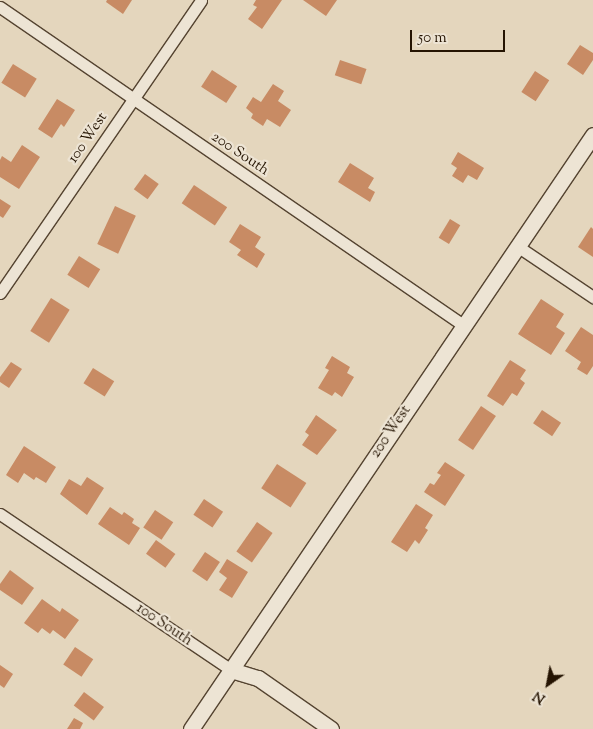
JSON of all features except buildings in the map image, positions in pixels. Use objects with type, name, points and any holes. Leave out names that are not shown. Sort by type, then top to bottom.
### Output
[{"type":"street","name":"100 West","points":[[0,293],[201,0]]},
{"type":"street","name":"200 South","points":[[0,7],[463,325]]},
{"type":"street","name":"200 West","points":[[191,729],[593,135]]},
{"type":"street","points":[[517,246],[593,297]]},
{"type":"street","name":"100 South","points":[[0,514],[231,670],[258,678],[331,729]]}]
